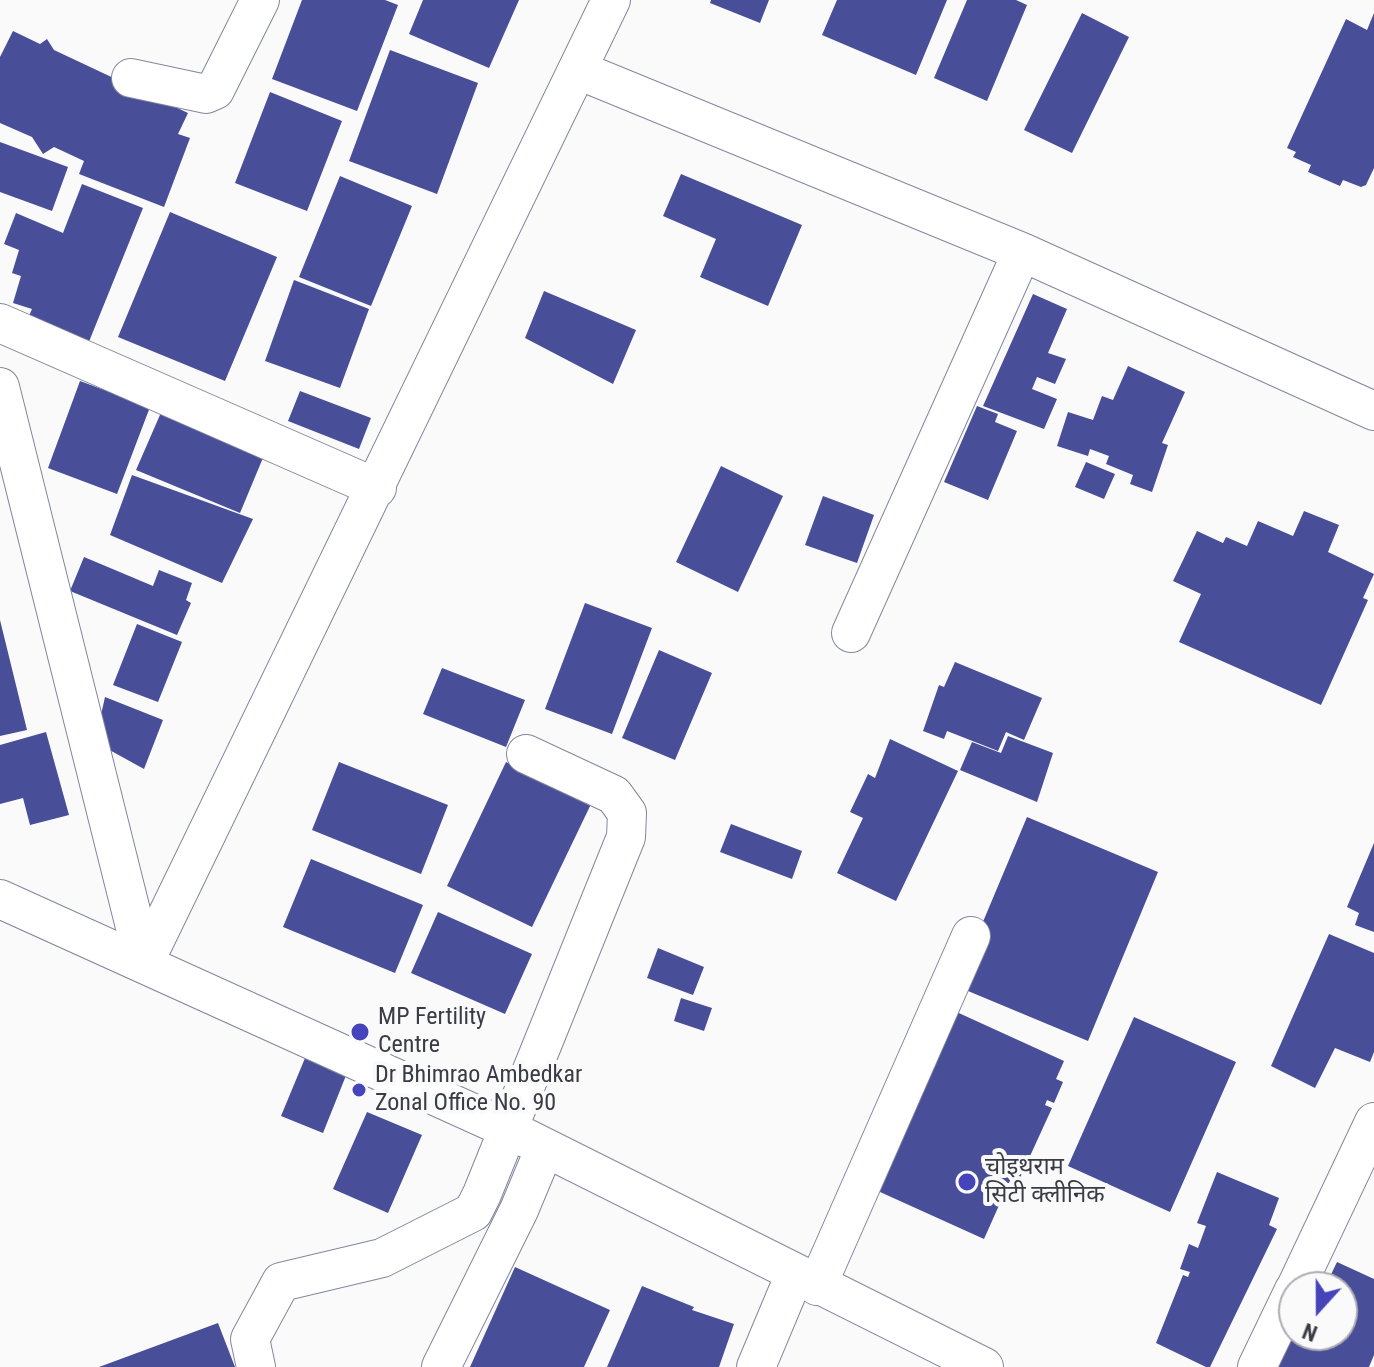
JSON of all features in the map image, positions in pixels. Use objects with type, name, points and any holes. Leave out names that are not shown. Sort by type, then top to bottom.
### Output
[{"type":"street","points":[[131,78],[206,94],[215,90],[260,0]]},
{"type":"street","points":[[144,963],[611,0]]},
{"type":"street","points":[[578,70],[1022,252],[1374,411]]},
{"type":"street","points":[[851,633],[1022,252]]},
{"type":"street","points":[[0,323],[377,488]]},
{"type":"street","points":[[0,387],[144,963]]},
{"type":"street","points":[[256,1367],[250,1339],[281,1282],[382,1258],[473,1212],[626,837],[627,813],[614,795],[526,754]]},
{"type":"street","points":[[0,899],[508,1129],[544,1150],[984,1367]]},
{"type":"street","points":[[756,1367],[806,1280],[971,936]]},
{"type":"street","points":[[1304,1271],[1374,1122]]},
{"type":"street","points":[[441,1367],[509,1231],[544,1150]]},
{"type":"street","points":[[473,1212],[509,1231]]},
{"type":"street","points":[[1257,1367],[1278,1324]]},
{"type":"building","points":[[302,0],[385,0],[398,5],[357,111],[272,79]]},
{"type":"building","points":[[423,0],[519,0],[489,68],[409,34]]},
{"type":"building","points":[[711,0],[769,0],[760,23],[710,3]]},
{"type":"building","points":[[837,0],[947,0],[916,75],[822,35]]},
{"type":"building","points":[[967,0],[1016,0],[1027,5],[987,101],[934,78]]},
{"type":"building","points":[[1082,13],[1129,37],[1072,153],[1024,130]]},
{"type":"building","points":[[1374,13],[1374,168],[1366,185],[1361,187],[1343,180],[1340,186],[1308,172],[1311,165],[1293,157],[1296,152],[1287,148],[1346,19],[1367,30]]},
{"type":"building","points":[[13,31],[40,44],[47,39],[54,50],[188,113],[178,134],[190,138],[164,207],[79,174],[84,161],[54,147],[43,154],[32,137],[0,123],[0,57]]},
{"type":"building","points":[[390,50],[478,83],[437,194],[349,161]]},
{"type":"building","points":[[270,92],[342,121],[307,211],[235,183]]},
{"type":"building","points":[[0,142],[68,167],[52,211],[0,192]]},
{"type":"building","points":[[681,174],[802,225],[768,306],[700,277],[716,239],[663,216]]},
{"type":"building","points":[[340,176],[412,206],[371,306],[299,277]]},
{"type":"building","points":[[82,184],[143,208],[86,349],[25,325],[32,309],[13,303],[21,276],[12,273],[19,250],[4,244],[16,213],[63,233]]},
{"type":"building","points":[[170,212],[277,257],[225,381],[118,337]]},
{"type":"building","points":[[294,280],[369,309],[340,388],[265,361]]},
{"type":"building","points":[[544,291],[636,330],[613,384],[525,338]]},
{"type":"building","points":[[1033,294],[1067,309],[1048,353],[1066,359],[1055,384],[1037,377],[1032,389],[1057,399],[1044,429],[983,406]]},
{"type":"building","points":[[1128,366],[1185,392],[1162,443],[1168,445],[1152,492],[1130,484],[1133,475],[1106,464],[1109,456],[1090,449],[1088,456],[1057,446],[1068,412],[1093,420],[1102,396],[1113,400]]},
{"type":"building","points":[[80,381],[150,407],[117,494],[48,468]]},
{"type":"building","points":[[300,391],[371,418],[359,449],[288,421]]},
{"type":"building","points":[[977,406],[998,414],[995,422],[1017,431],[988,500],[944,482]]},
{"type":"building","points":[[163,408],[265,453],[240,513],[136,470]]},
{"type":"building","points":[[1086,462],[1115,474],[1104,499],[1075,487]]},
{"type":"building","points":[[721,466],[783,496],[738,592],[676,562]]},
{"type":"building","points":[[132,475],[253,519],[222,583],[110,535]]},
{"type":"building","points":[[823,496],[874,515],[857,563],[805,545]]},
{"type":"building","points":[[1304,511],[1339,525],[1328,552],[1374,574],[1363,598],[1368,600],[1321,705],[1179,642],[1201,594],[1173,581],[1197,531],[1223,543],[1226,537],[1247,546],[1258,521],[1293,536]]},
{"type":"building","points":[[84,557],[153,586],[159,570],[192,583],[186,600],[191,603],[177,635],[70,591]]},
{"type":"building","points":[[585,603],[652,628],[612,734],[545,709]]},
{"type":"building","points":[[0,620],[27,730],[0,736]]},
{"type":"building","points":[[137,624],[182,642],[158,702],[113,685]]},
{"type":"building","points":[[659,650],[712,673],[675,760],[622,738]]},
{"type":"building","points":[[955,662],[1042,698],[1024,740],[1006,732],[998,751],[947,731],[944,739],[923,731],[939,685],[944,687]]},
{"type":"building","points":[[442,668],[525,700],[506,747],[423,714]]},
{"type":"building","points":[[105,697],[163,720],[144,769],[95,742]]},
{"type":"building","points":[[46,732],[69,815],[30,825],[23,798],[0,804],[0,745]]},
{"type":"building","points":[[1008,736],[1053,753],[1037,802],[960,770],[972,742],[1001,753]]},
{"type":"building","points":[[890,739],[958,771],[896,901],[837,873],[863,818],[850,812],[868,774],[875,778]]},
{"type":"building","points":[[339,762],[448,805],[421,874],[312,830]]},
{"type":"building","points":[[506,762],[592,802],[532,927],[447,886]]},
{"type":"building","points":[[1027,817],[1158,872],[1088,1041],[956,986]]},
{"type":"building","points":[[731,824],[802,851],[792,879],[720,852]]},
{"type":"building","points":[[1374,843],[1374,932],[1355,925],[1359,913],[1347,907]]},
{"type":"building","points":[[311,859],[423,905],[395,973],[283,927]]},
{"type":"building","points":[[438,912],[532,954],[505,1014],[411,973]]},
{"type":"building","points":[[1329,934],[1374,953],[1374,1052],[1370,1062],[1335,1048],[1315,1088],[1271,1066]]},
{"type":"building","points":[[658,948],[704,967],[693,995],[647,978]]},
{"type":"building","points":[[681,998],[712,1008],[704,1031],[674,1021]]},
{"type":"building","points":[[950,1009],[1064,1061],[1056,1079],[1063,1082],[1054,1103],[1047,1100],[1045,1105],[1052,1108],[1020,1178],[1013,1174],[984,1239],[869,1187]]},
{"type":"building","points":[[1134,1017],[1236,1062],[1170,1212],[1068,1166]]},
{"type":"building","points":[[310,1046],[351,1063],[323,1133],[281,1116]]},
{"type":"building","points":[[367,1112],[422,1135],[388,1213],[333,1189]]},
{"type":"building","points":[[1217,1172],[1279,1198],[1269,1225],[1277,1229],[1210,1367],[1206,1367],[1156,1343],[1183,1275],[1188,1277],[1190,1272],[1180,1269],[1189,1244],[1198,1248],[1206,1226],[1197,1223]]},
{"type":"building","points":[[1337,1262],[1357,1271],[1333,1271]]},
{"type":"building","points":[[515,1267],[610,1310],[584,1367],[470,1367]]},
{"type":"building","points":[[1358,1272],[1374,1279],[1374,1355],[1369,1367],[1277,1367],[1285,1351],[1358,1351]]},
{"type":"building","points":[[642,1286],[694,1307],[692,1310],[734,1324],[719,1367],[607,1367]]},
{"type":"building","points":[[218,1323],[235,1367],[99,1367]]},
{"type":"place","name":"MP Fertility Centre","points":[[360,1032]]},
{"type":"place","name":"Dr Bhimrao Ambedkar Zonal Office No. 90","points":[[359,1090]]},
{"type":"place","name":"चोइथराम सिटी क्लीनिक","points":[[967,1182]]}]
